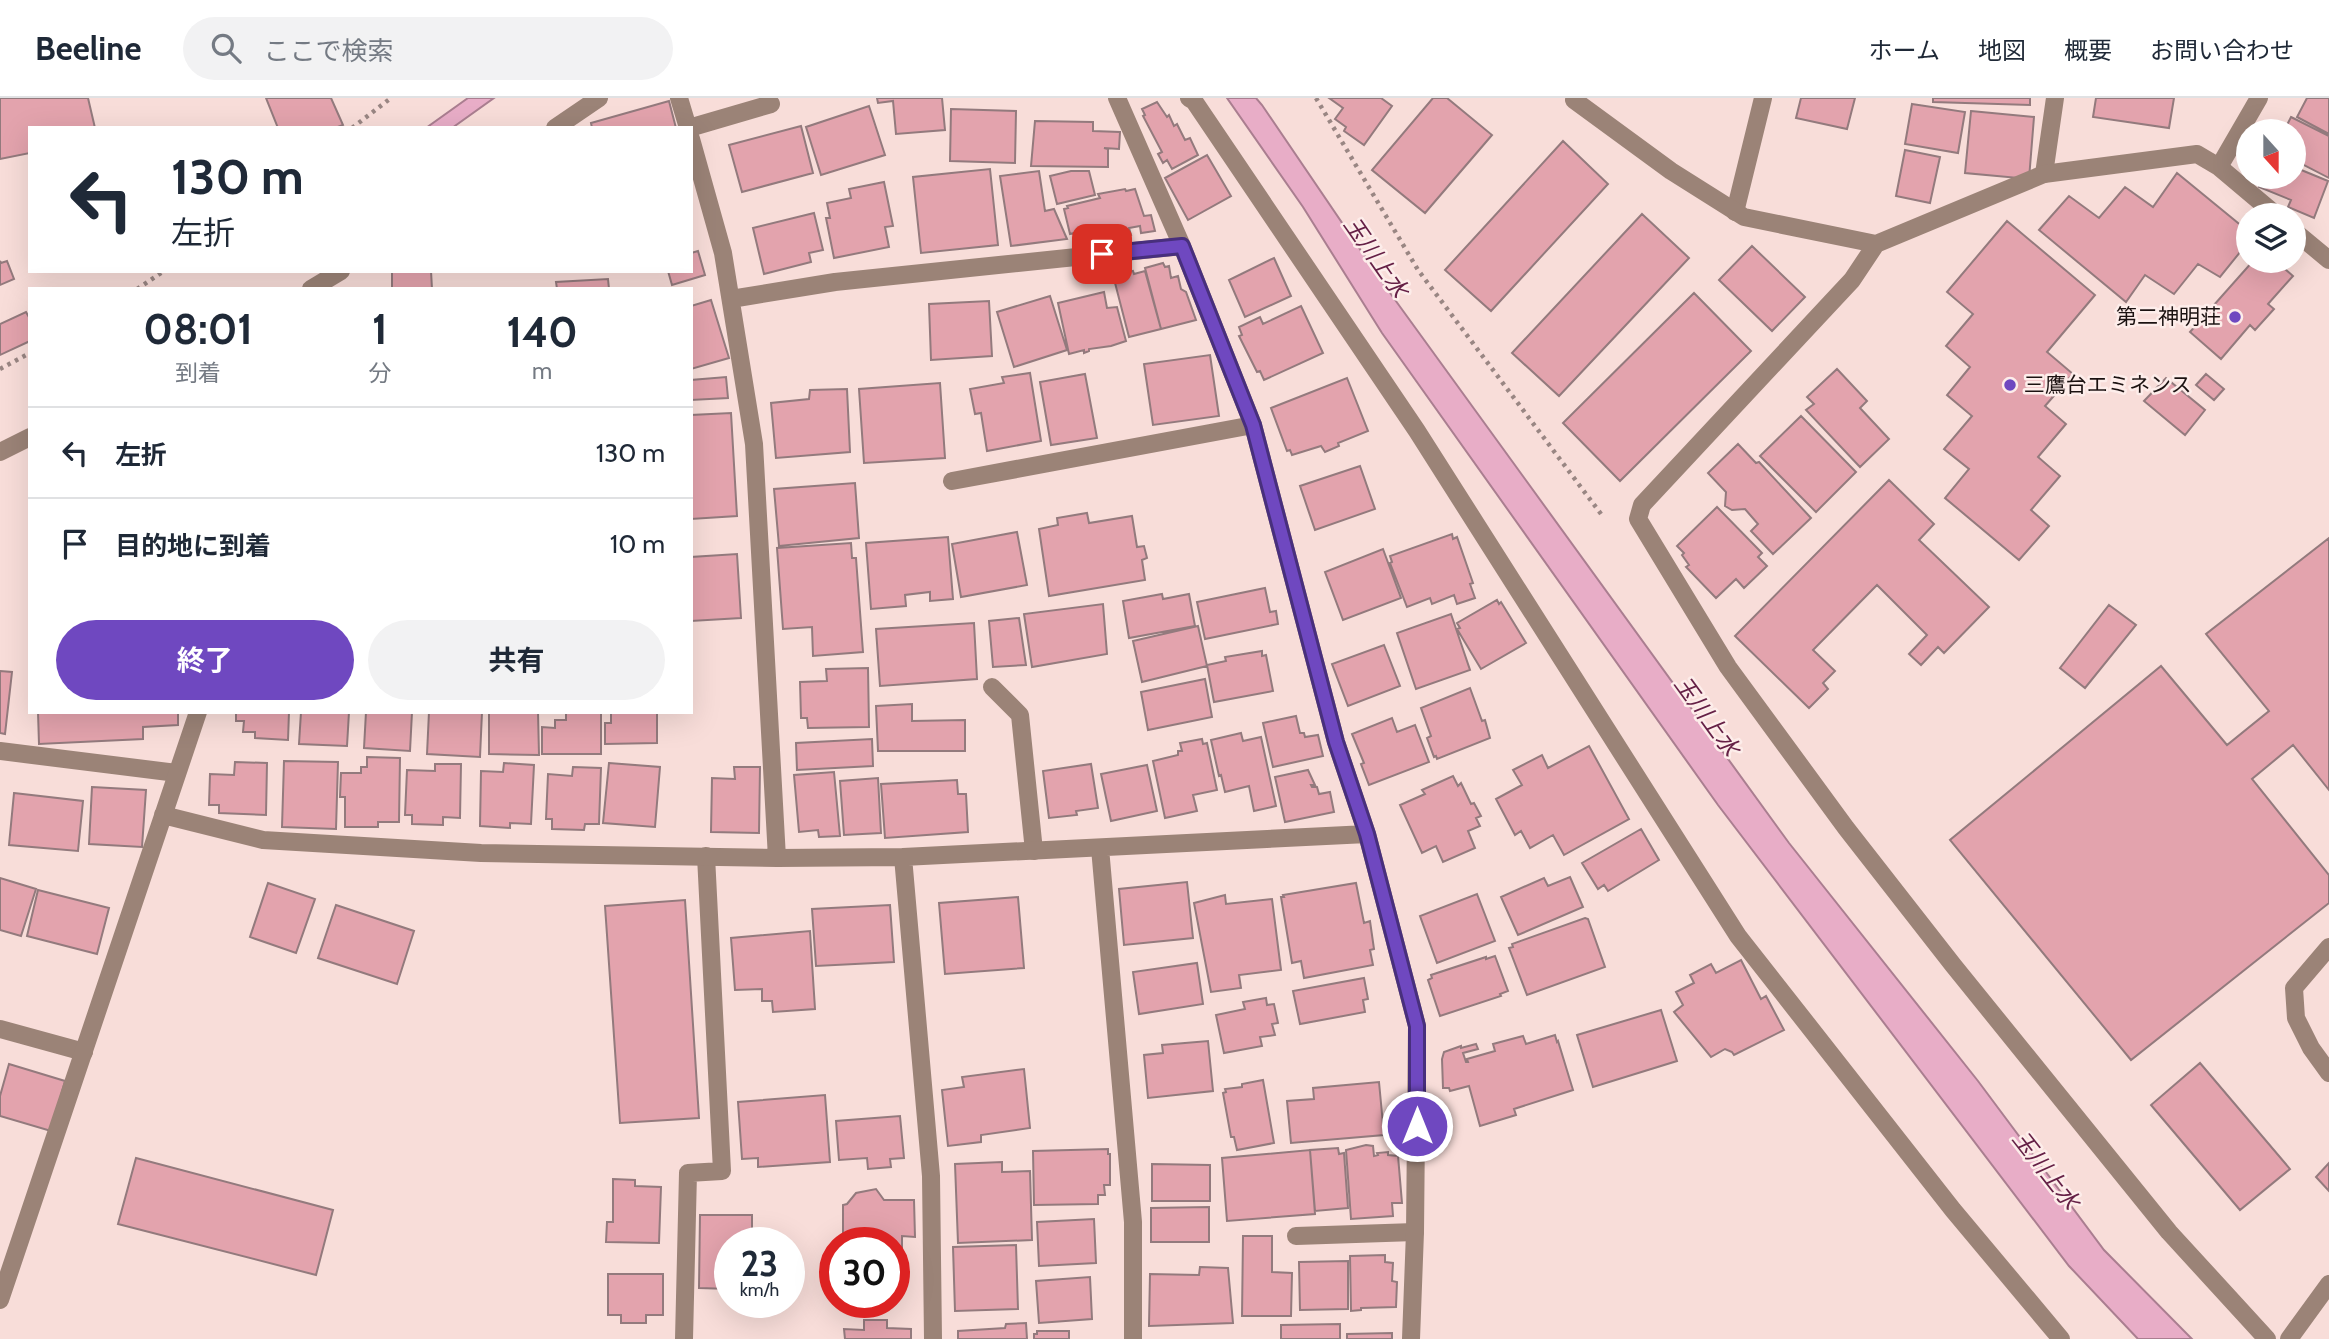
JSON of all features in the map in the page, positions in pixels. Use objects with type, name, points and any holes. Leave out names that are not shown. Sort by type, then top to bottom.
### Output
[{"type":"street","points":[[558,126],[599,98]]},
{"type":"street","points":[[680,98],[688,126]]},
{"type":"street","points":[[1117,98],[1182,246],[1253,425],[1336,742],[1367,834],[1417,1026],[1411,1339]]},
{"type":"street","points":[[1189,98],[1194,101],[1417,431],[1738,936],[1954,1210],[2062,1339]]},
{"type":"street","points":[[1735,212],[1763,98]]},
{"type":"street","points":[[2044,174],[2055,98]]},
{"type":"street","points":[[2219,167],[2259,98]]},
{"type":"street","points":[[1573,99],[1671,171],[1744,217],[1876,244]]},
{"type":"street","points":[[693,127],[771,104]]},
{"type":"street","points":[[693,146],[723,253],[754,444],[777,858]]},
{"type":"street","points":[[2262,203],[2219,167],[2197,154],[2044,174],[1876,244],[1852,280],[1642,505],[1638,519],[1728,667],[1846,828],[2169,1232],[2267,1339]]},
{"type":"street","points":[[2306,241],[2329,260]]},
{"type":"street","points":[[730,299],[835,282],[1182,246]]},
{"type":"street","points":[[314,287],[338,273]]},
{"type":"street","points":[[952,481],[1253,425]]},
{"type":"street","points":[[0,452],[28,437]]},
{"type":"street","points":[[992,687],[1020,715],[1034,851]]},
{"type":"street","points":[[0,1300],[197,714]]},
{"type":"street","points":[[0,751],[177,773]]},
{"type":"street","points":[[163,815],[263,840],[481,853],[777,858],[903,858],[1367,834]]},
{"type":"street","points":[[1100,848],[1133,1222],[1133,1339]]},
{"type":"street","points":[[684,1339],[688,1173],[722,1171],[706,856]]},
{"type":"street","points":[[903,858],[931,1176],[933,1339]]},
{"type":"street","points":[[2329,947],[2294,988],[2296,1018],[2311,1048],[2329,1073]]},
{"type":"street","points":[[0,1029],[84,1052]]},
{"type":"street","points":[[1296,1236],[1415,1232]]},
{"type":"street","points":[[2289,1339],[2329,1284]]},
{"type":"path","points":[[355,126],[391,98]]},
{"type":"path","points":[[140,287],[161,273]]},
{"type":"path","points":[[0,369],[28,354]]},
{"type":"shaded area","points":[[468,98],[494,98],[455,126],[429,126]]},
{"type":"shaded area","points":[[1227,98],[1256,98],[1262,105],[1385,286],[1789,843],[1978,1081],[2104,1250],[2192,1339],[2138,1339],[2069,1266],[1718,805],[1382,333],[1303,207]]},
{"type":"building","points":[[0,98],[88,98],[95,126],[28,126],[28,153],[0,159]]},
{"type":"building","points":[[266,98],[331,98],[343,125],[340,126],[277,126]]},
{"type":"building","points":[[877,98],[942,98],[945,130],[896,134],[893,101],[878,103]]},
{"type":"building","points":[[1329,98],[1381,98],[1392,106],[1364,145],[1344,131],[1346,127],[1335,119],[1343,108]]},
{"type":"building","points":[[1433,98],[1447,98],[1492,135],[1425,213],[1372,170]]},
{"type":"building","points":[[1801,98],[1855,98],[1847,129],[1796,118]]},
{"type":"building","points":[[1933,98],[2030,98],[2030,105],[1933,102]]},
{"type":"building","points":[[2096,98],[2174,98],[2169,128],[2093,117]]},
{"type":"building","points":[[2307,98],[2329,98],[2329,134],[2306,122],[2306,119],[2297,117]]},
{"type":"building","points":[[669,101],[675,126],[592,126],[591,123]]},
{"type":"building","points":[[1157,102],[1167,117],[1169,115],[1174,126],[1177,124],[1185,140],[1190,138],[1198,155],[1172,169],[1167,160],[1163,163],[1158,154],[1162,152],[1143,116],[1145,115],[1142,109]]},
{"type":"building","points":[[1912,104],[1965,112],[1958,153],[1905,144]]},
{"type":"building","points":[[869,106],[885,155],[821,175],[806,127]]},
{"type":"building","points":[[951,109],[1016,111],[1015,163],[950,161]]},
{"type":"building","points":[[1971,111],[2034,117],[2029,179],[1965,173]]},
{"type":"building","points":[[1035,121],[1093,122],[1093,131],[1120,132],[1119,149],[1104,148],[1108,149],[1108,167],[1031,166]]},
{"type":"building","points":[[2306,124],[2329,136],[2329,178],[2306,166]]},
{"type":"building","points":[[801,126],[813,173],[742,192],[729,145]]},
{"type":"building","points":[[1563,141],[1608,184],[1491,311],[1445,270]]},
{"type":"building","points":[[1905,150],[1940,157],[1930,203],[1896,196]]},
{"type":"building","points":[[1207,155],[1231,196],[1188,220],[1165,178]]},
{"type":"building","points":[[990,169],[998,245],[921,253],[913,177]]},
{"type":"building","points":[[1039,171],[1045,211],[1054,209],[1067,239],[1011,246],[1000,176]]},
{"type":"building","points":[[1071,171],[1089,171],[1095,195],[1057,204],[1050,176]]},
{"type":"building","points":[[2306,172],[2328,181],[2314,218],[2306,215],[2306,203],[2290,203],[2291,200],[2264,189],[2306,189]]},
{"type":"building","points":[[2177,173],[2236,221],[2236,257],[2220,277],[2198,264],[2174,294],[2145,275],[2126,302],[2039,230],[2069,196],[2099,218],[2125,187],[2153,207]]},
{"type":"building","points":[[884,182],[893,226],[885,227],[889,247],[834,258],[826,218],[830,218],[827,203],[851,198],[849,189]]},
{"type":"building","points":[[1135,189],[1144,216],[1151,215],[1155,231],[1141,233],[1140,226],[1129,228],[1131,235],[1100,239],[1099,236],[1075,241],[1074,233],[1070,234],[1064,209],[1100,198],[1098,194]]},
{"type":"building","points":[[814,213],[823,250],[809,253],[811,262],[764,274],[753,228]]},
{"type":"building","points":[[1642,214],[1689,258],[1559,396],[1512,353]]},
{"type":"building","name":"三鷹台エミネンス","points":[[2007,221],[2095,295],[2047,352],[2073,374],[2045,406],[2066,424],[2038,457],[2060,476],[2031,510],[2049,526],[2019,560],[1945,498],[1969,469],[1944,449],[1972,416],[1947,395],[1970,367],[1946,346],[1973,314],[1947,292]]},
{"type":"building","points":[[1752,246],[1805,297],[1772,331],[1719,280]]},
{"type":"building","points":[[698,251],[705,275],[672,285],[669,273],[693,273],[693,252]]},
{"type":"building","points":[[1274,258],[1291,296],[1245,317],[1229,280]]},
{"type":"building","points":[[0,261],[7,261],[14,279],[0,285]]},
{"type":"building","points":[[1163,263],[1165,267],[1169,266],[1171,278],[1178,276],[1181,289],[1186,292],[1196,320],[1161,329],[1145,268]]},
{"type":"building","points":[[1133,271],[1134,274],[1145,271],[1161,329],[1129,337],[1114,279],[1118,278],[1117,274]]},
{"type":"building","points":[[392,273],[431,273],[432,287],[392,287]]},
{"type":"building","name":"第二神明荘","points":[[2242,273],[2290,273],[2293,276],[2268,304],[2274,309],[2255,330],[2250,325],[2221,359],[2190,332]]},
{"type":"building","points":[[608,279],[609,287],[557,287],[556,282]]},
{"type":"building","points":[[1104,292],[1107,308],[1117,307],[1126,341],[1089,349],[1084,353],[1084,350],[1069,354],[1058,303]]},
{"type":"building","points":[[1694,293],[1751,351],[1620,481],[1563,423]]},
{"type":"building","points":[[1050,296],[1067,350],[1014,367],[997,312]]},
{"type":"building","points":[[711,300],[729,358],[693,368],[693,305]]},
{"type":"building","points":[[989,301],[992,356],[931,360],[929,304]]},
{"type":"building","points":[[1301,306],[1323,353],[1264,380],[1260,371],[1257,372],[1239,336],[1242,335],[1239,327],[1260,317],[1263,324]]},
{"type":"building","points":[[26,312],[28,342],[0,355],[0,324]]},
{"type":"building","points":[[1210,355],[1219,416],[1153,425],[1144,364]]},
{"type":"building","points":[[1837,369],[1867,401],[1860,408],[1889,439],[1860,467],[1806,410],[1814,404],[1807,397]]},
{"type":"building","points":[[1030,373],[1041,441],[987,451],[981,413],[975,414],[970,389],[1004,383],[1002,377]]},
{"type":"building","points":[[1085,374],[1097,438],[1051,445],[1040,382]]},
{"type":"building","points":[[2206,374],[2224,389],[2214,400],[2196,385]]},
{"type":"building","points":[[726,377],[728,398],[693,400],[693,380]]},
{"type":"building","points":[[1347,378],[1368,431],[1338,443],[1339,446],[1325,452],[1321,446],[1292,455],[1290,450],[1287,451],[1271,408]]},
{"type":"building","points":[[2166,378],[2205,410],[2185,435],[2144,401]]},
{"type":"building","points":[[940,383],[945,458],[864,463],[859,389]]},
{"type":"building","points":[[847,389],[850,452],[776,458],[771,403],[809,399],[810,390]]},
{"type":"building","points":[[731,413],[737,516],[693,519],[693,415]]},
{"type":"building","points":[[1801,416],[1856,472],[1816,512],[1760,456]]},
{"type":"building","points":[[1738,444],[1756,463],[1759,462],[1811,518],[1773,554],[1751,531],[1758,524],[1745,509],[1732,510],[1725,506],[1726,492],[1708,473]]},
{"type":"building","points":[[1360,466],[1375,509],[1315,530],[1300,486]]},
{"type":"building","points":[[1889,480],[1934,524],[1919,540],[1989,607],[1944,653],[1938,647],[1921,665],[1909,654],[1927,635],[1877,585],[1813,650],[1835,671],[1823,683],[1828,689],[1809,708],[1735,636]]},
{"type":"building","points":[[855,483],[859,538],[779,546],[774,489]]},
{"type":"building","points":[[1717,507],[1762,553],[1758,557],[1767,566],[1744,588],[1736,579],[1716,598],[1686,567],[1689,565],[1682,555],[1684,553],[1677,546]]},
{"type":"building","points":[[1087,513],[1089,523],[1132,516],[1137,547],[1144,546],[1147,558],[1142,560],[1145,580],[1049,596],[1039,529],[1058,525],[1057,518]]},
{"type":"building","points":[[1017,532],[1027,585],[961,597],[952,544]]},
{"type":"building","points":[[1452,534],[1453,539],[1457,537],[1473,583],[1470,584],[1475,598],[1457,604],[1454,595],[1432,604],[1430,598],[1407,607],[1390,563],[1390,556]]},
{"type":"building","points":[[948,537],[953,599],[930,601],[930,592],[905,595],[906,606],[871,609],[866,543]]},
{"type":"building","points":[[2329,538],[2329,790],[2293,745],[2252,779],[2329,875],[2329,903],[2131,1060],[1950,840],[2161,666],[2227,745],[2269,711],[2206,634]]},
{"type":"building","points":[[851,543],[852,558],[856,558],[863,652],[813,656],[812,627],[783,629],[777,548]]},
{"type":"building","points":[[1383,549],[1401,598],[1343,620],[1325,572]]},
{"type":"building","points":[[737,554],[741,618],[693,621],[693,557]]},
{"type":"building","points":[[1265,588],[1270,612],[1276,611],[1278,624],[1205,639],[1197,602]]},
{"type":"building","points":[[1162,594],[1163,599],[1189,594],[1195,626],[1129,638],[1123,601]]},
{"type":"building","points":[[1497,600],[1499,604],[1501,602],[1526,643],[1481,669],[1457,629],[1460,628],[1457,623]]},
{"type":"building","points":[[1103,604],[1107,654],[1032,667],[1024,614]]},
{"type":"building","points":[[2109,605],[2136,625],[2085,688],[2060,668]]},
{"type":"building","points":[[1451,614],[1470,670],[1416,689],[1397,633]]},
{"type":"building","points":[[1019,618],[1026,665],[993,667],[989,621]]},
{"type":"building","points":[[974,623],[977,679],[880,686],[876,629]]},
{"type":"building","points":[[1198,626],[1207,666],[1142,682],[1133,641]]},
{"type":"building","points":[[1384,645],[1400,686],[1348,706],[1332,664]]},
{"type":"building","points":[[1262,651],[1262,656],[1266,655],[1273,691],[1214,702],[1207,665],[1226,661],[1225,657]]},
{"type":"building","points":[[868,668],[869,727],[808,728],[807,718],[801,718],[800,682],[827,681],[826,669]]},
{"type":"building","points":[[0,671],[12,672],[5,734],[0,733]]},
{"type":"building","points":[[1205,679],[1212,717],[1148,730],[1141,692]]},
{"type":"building","points":[[1470,688],[1490,738],[1437,759],[1427,738],[1431,736],[1421,708]]},
{"type":"building","points":[[912,704],[912,721],[965,720],[965,751],[878,751],[876,706]]},
{"type":"building","points":[[38,714],[178,714],[178,725],[143,727],[143,739],[39,744]]},
{"type":"building","points":[[236,714],[289,714],[288,740],[255,738],[255,732],[243,732],[244,721],[236,721]]},
{"type":"building","points":[[301,714],[349,714],[347,746],[299,744]]},
{"type":"building","points":[[366,714],[412,714],[410,751],[364,748]]},
{"type":"building","points":[[429,714],[482,714],[480,757],[427,754]]},
{"type":"building","points":[[489,714],[538,714],[539,755],[489,754]]},
{"type":"building","points":[[566,714],[601,714],[601,754],[542,754],[542,727],[555,728],[555,720],[566,720]]},
{"type":"building","points":[[611,714],[657,714],[657,743],[605,744],[605,723],[611,723]]},
{"type":"building","points":[[1296,716],[1300,733],[1304,733],[1305,737],[1318,735],[1323,756],[1273,767],[1263,723]]},
{"type":"building","points":[[1392,718],[1397,732],[1415,725],[1429,762],[1369,785],[1361,764],[1364,763],[1352,734]]},
{"type":"building","points":[[1241,733],[1243,741],[1261,737],[1276,806],[1254,811],[1249,786],[1225,792],[1211,740]]},
{"type":"building","points":[[872,739],[873,766],[797,770],[796,743]]},
{"type":"building","points":[[1202,739],[1203,744],[1207,743],[1217,790],[1193,795],[1197,811],[1165,818],[1153,761],[1178,755],[1178,751],[1182,751],[1180,743]]},
{"type":"building","points":[[1589,746],[1629,819],[1564,855],[1553,835],[1530,848],[1521,831],[1515,835],[1496,799],[1522,785],[1513,770],[1542,755],[1548,768]]},
{"type":"building","points":[[367,757],[400,758],[399,822],[378,822],[378,827],[345,827],[345,797],[340,797],[341,773],[361,773],[361,767],[367,767]]},
{"type":"building","points":[[284,761],[338,762],[336,829],[282,827]]},
{"type":"building","points":[[235,762],[267,763],[266,815],[219,813],[219,805],[209,805],[210,774],[234,775]]},
{"type":"building","points":[[504,763],[534,765],[531,824],[510,823],[510,828],[480,826],[481,771],[503,772]]},
{"type":"building","points":[[609,763],[660,767],[655,827],[603,823]]},
{"type":"building","points":[[435,764],[461,764],[460,818],[443,817],[443,825],[412,824],[412,815],[405,815],[407,770],[435,771]]},
{"type":"building","points":[[1091,764],[1098,808],[1076,811],[1077,815],[1049,818],[1043,771]]},
{"type":"building","points":[[1147,765],[1157,811],[1111,821],[1101,774]]},
{"type":"building","points":[[573,767],[601,768],[599,824],[585,824],[584,830],[552,829],[552,819],[546,819],[548,774],[572,776]]},
{"type":"building","points":[[734,767],[760,767],[759,833],[711,832],[712,778],[735,779]]},
{"type":"building","points":[[1308,770],[1315,785],[1311,785],[1317,787],[1319,794],[1330,792],[1334,812],[1285,822],[1275,777]]},
{"type":"building","points":[[834,772],[840,836],[819,837],[818,830],[799,832],[794,775]]},
{"type":"building","points":[[1453,776],[1458,786],[1461,783],[1471,804],[1474,803],[1481,816],[1476,818],[1480,826],[1468,831],[1475,848],[1443,862],[1436,846],[1422,853],[1400,805],[1425,794],[1422,790]]},
{"type":"building","points":[[878,778],[881,833],[844,835],[840,781]]},
{"type":"building","points":[[957,780],[958,794],[966,794],[968,832],[885,838],[881,784]]},
{"type":"building","points":[[92,787],[146,790],[142,847],[89,844]]},
{"type":"building","points":[[14,793],[83,801],[78,851],[9,845]]},
{"type":"building","points":[[1641,829],[1659,860],[1608,891],[1604,885],[1598,889],[1582,863]]},
{"type":"building","points":[[1570,877],[1583,907],[1518,935],[1501,897],[1544,878],[1548,886]]},
{"type":"building","points":[[0,878],[36,889],[21,936],[0,930]]},
{"type":"building","points":[[1187,882],[1193,938],[1124,945],[1119,889]]},
{"type":"building","points":[[268,883],[315,899],[296,953],[250,937]]},
{"type":"building","points":[[1356,883],[1364,923],[1370,921],[1373,965],[1304,978],[1301,961],[1292,963],[1281,897]]},
{"type":"building","points":[[38,890],[109,908],[97,954],[27,936]]},
{"type":"building","points":[[1477,894],[1495,941],[1437,963],[1420,916]]},
{"type":"building","points":[[1225,895],[1226,904],[1272,899],[1281,970],[1239,975],[1241,988],[1211,992],[1194,903]]},
{"type":"building","points":[[1018,897],[1024,968],[945,974],[939,903]]},
{"type":"building","points":[[685,900],[699,1118],[620,1123],[605,906]]},
{"type":"building","points":[[336,905],[414,931],[397,984],[318,958]]},
{"type":"building","points":[[890,905],[894,962],[816,966],[812,909]]},
{"type":"building","points":[[1588,919],[1605,967],[1527,995],[1509,948],[1513,947],[1512,944]]},
{"type":"building","points":[[810,931],[815,1009],[773,1012],[772,1001],[762,1001],[762,989],[735,990],[731,938]]},
{"type":"building","points":[[1495,956],[1508,991],[1500,994],[1501,996],[1440,1016],[1428,980],[1432,978],[1431,975]]},
{"type":"building","points":[[1741,960],[1761,999],[1766,996],[1784,1030],[1734,1055],[1725,1049],[1711,1057],[1674,1012],[1683,1005],[1676,992],[1694,983],[1690,975],[1711,964],[1716,973]]},
{"type":"building","points":[[1197,963],[1203,1004],[1139,1014],[1133,972]]},
{"type":"building","points":[[1364,978],[1368,999],[1363,1000],[1365,1012],[1300,1024],[1293,991]]},
{"type":"building","points":[[1266,998],[1267,1005],[1274,1004],[1278,1023],[1272,1024],[1275,1035],[1260,1037],[1262,1046],[1224,1053],[1216,1015],[1245,1009],[1243,1002]]},
{"type":"building","points":[[1661,1010],[1677,1061],[1593,1087],[1577,1035]]},
{"type":"building","points":[[1555,1035],[1573,1090],[1514,1109],[1516,1115],[1480,1126],[1469,1086],[1450,1091],[1449,1088],[1443,1088],[1444,1052],[1476,1044],[1478,1049],[1463,1053],[1468,1062],[1467,1059],[1495,1051],[1493,1044],[1523,1036],[1526,1044]]},
{"type":"building","points":[[1208,1041],[1213,1091],[1148,1098],[1144,1055],[1163,1053],[1162,1045]]},
{"type":"building","points":[[2200,1063],[2290,1169],[2240,1210],[2151,1105]]},
{"type":"building","points":[[9,1064],[65,1081],[51,1131],[0,1116],[0,1096]]},
{"type":"building","points":[[1024,1069],[1030,1128],[981,1135],[981,1142],[948,1146],[942,1090],[964,1087],[962,1077]]},
{"type":"building","points":[[1263,1080],[1274,1143],[1237,1150],[1234,1137],[1231,1137],[1223,1093],[1226,1092],[1225,1089]]},
{"type":"building","points":[[1379,1082],[1384,1135],[1291,1143],[1287,1101],[1314,1099],[1313,1088]]},
{"type":"building","points":[[825,1095],[830,1162],[758,1167],[758,1158],[742,1159],[738,1102]]},
{"type":"building","points":[[900,1116],[904,1158],[890,1159],[891,1167],[868,1169],[867,1158],[839,1160],[836,1121]]},
{"type":"building","points":[[1373,1146],[1374,1156],[1388,1152],[1388,1155],[1398,1156],[1402,1203],[1392,1203],[1393,1216],[1351,1219],[1346,1150]]},
{"type":"building","points":[[1338,1148],[1339,1154],[1344,1153],[1348,1208],[1315,1211],[1310,1150]]},
{"type":"building","points":[[1108,1149],[1110,1185],[1104,1185],[1105,1195],[1098,1195],[1098,1204],[1034,1205],[1033,1151]]},
{"type":"building","points":[[1310,1150],[1315,1214],[1227,1221],[1222,1158]]},
{"type":"building","points":[[136,1158],[333,1210],[316,1275],[118,1224]]},
{"type":"building","points":[[1002,1162],[1002,1172],[1030,1171],[1032,1240],[958,1243],[955,1164]]},
{"type":"building","points":[[2329,1163],[2329,1191],[2316,1177]]},
{"type":"building","points":[[1152,1164],[1210,1165],[1210,1201],[1152,1201]]},
{"type":"building","points":[[613,1179],[635,1180],[635,1186],[661,1187],[659,1243],[606,1242],[607,1222],[613,1222]]},
{"type":"building","points":[[876,1189],[884,1200],[914,1200],[915,1237],[910,1237],[910,1227],[843,1227],[843,1205],[856,1193]]},
{"type":"building","points":[[1209,1207],[1209,1242],[1151,1242],[1151,1208]]},
{"type":"building","points":[[700,1215],[752,1215],[752,1227],[714,1227],[714,1288],[699,1288]]},
{"type":"building","points":[[1094,1219],[1096,1263],[1039,1266],[1037,1222]]},
{"type":"building","points":[[1243,1236],[1272,1236],[1272,1272],[1292,1273],[1291,1316],[1242,1316]]},
{"type":"building","points":[[1016,1245],[1018,1309],[955,1311],[953,1247]]},
{"type":"building","points":[[1385,1255],[1385,1262],[1393,1263],[1392,1281],[1397,1282],[1396,1307],[1361,1308],[1351,1311],[1350,1256]]},
{"type":"building","points":[[1348,1261],[1348,1309],[1300,1310],[1299,1262]]},
{"type":"building","points":[[1200,1267],[1228,1268],[1233,1323],[1149,1326],[1150,1274],[1199,1275]]},
{"type":"building","points":[[608,1274],[663,1274],[663,1315],[646,1315],[646,1323],[621,1323],[621,1315],[608,1315]]},
{"type":"building","points":[[1090,1277],[1092,1319],[1039,1323],[1036,1281]]},
{"type":"building","points":[[864,1320],[887,1320],[887,1328],[911,1329],[911,1339],[845,1339],[844,1329],[864,1330]]},
{"type":"building","points":[[1026,1323],[1027,1339],[958,1339],[958,1331],[1005,1328],[1006,1324]]},
{"type":"building","points":[[1340,1324],[1340,1339],[1281,1339],[1281,1325]]},
{"type":"building","points":[[1037,1331],[1069,1331],[1069,1339],[1034,1339]]},
{"type":"building","points":[[1392,1333],[1392,1339],[1347,1339],[1347,1334]]},
{"type":"place","name":"第二神明荘","points":[[2235,317]]},
{"type":"place","name":"三鷹台エミネンス","points":[[2010,385]]},
{"type":"route","points":[[1102,254],[1182,246],[1253,425],[1336,742],[1367,834],[1417,1026],[1417,1126]]},
{"type":"water label","name":"玉川上水","points":[[1376,257]]},
{"type":"water label","name":"玉川上水","points":[[1707,716]]},
{"type":"water label","name":"玉川上水","points":[[2046,1170]]}]
